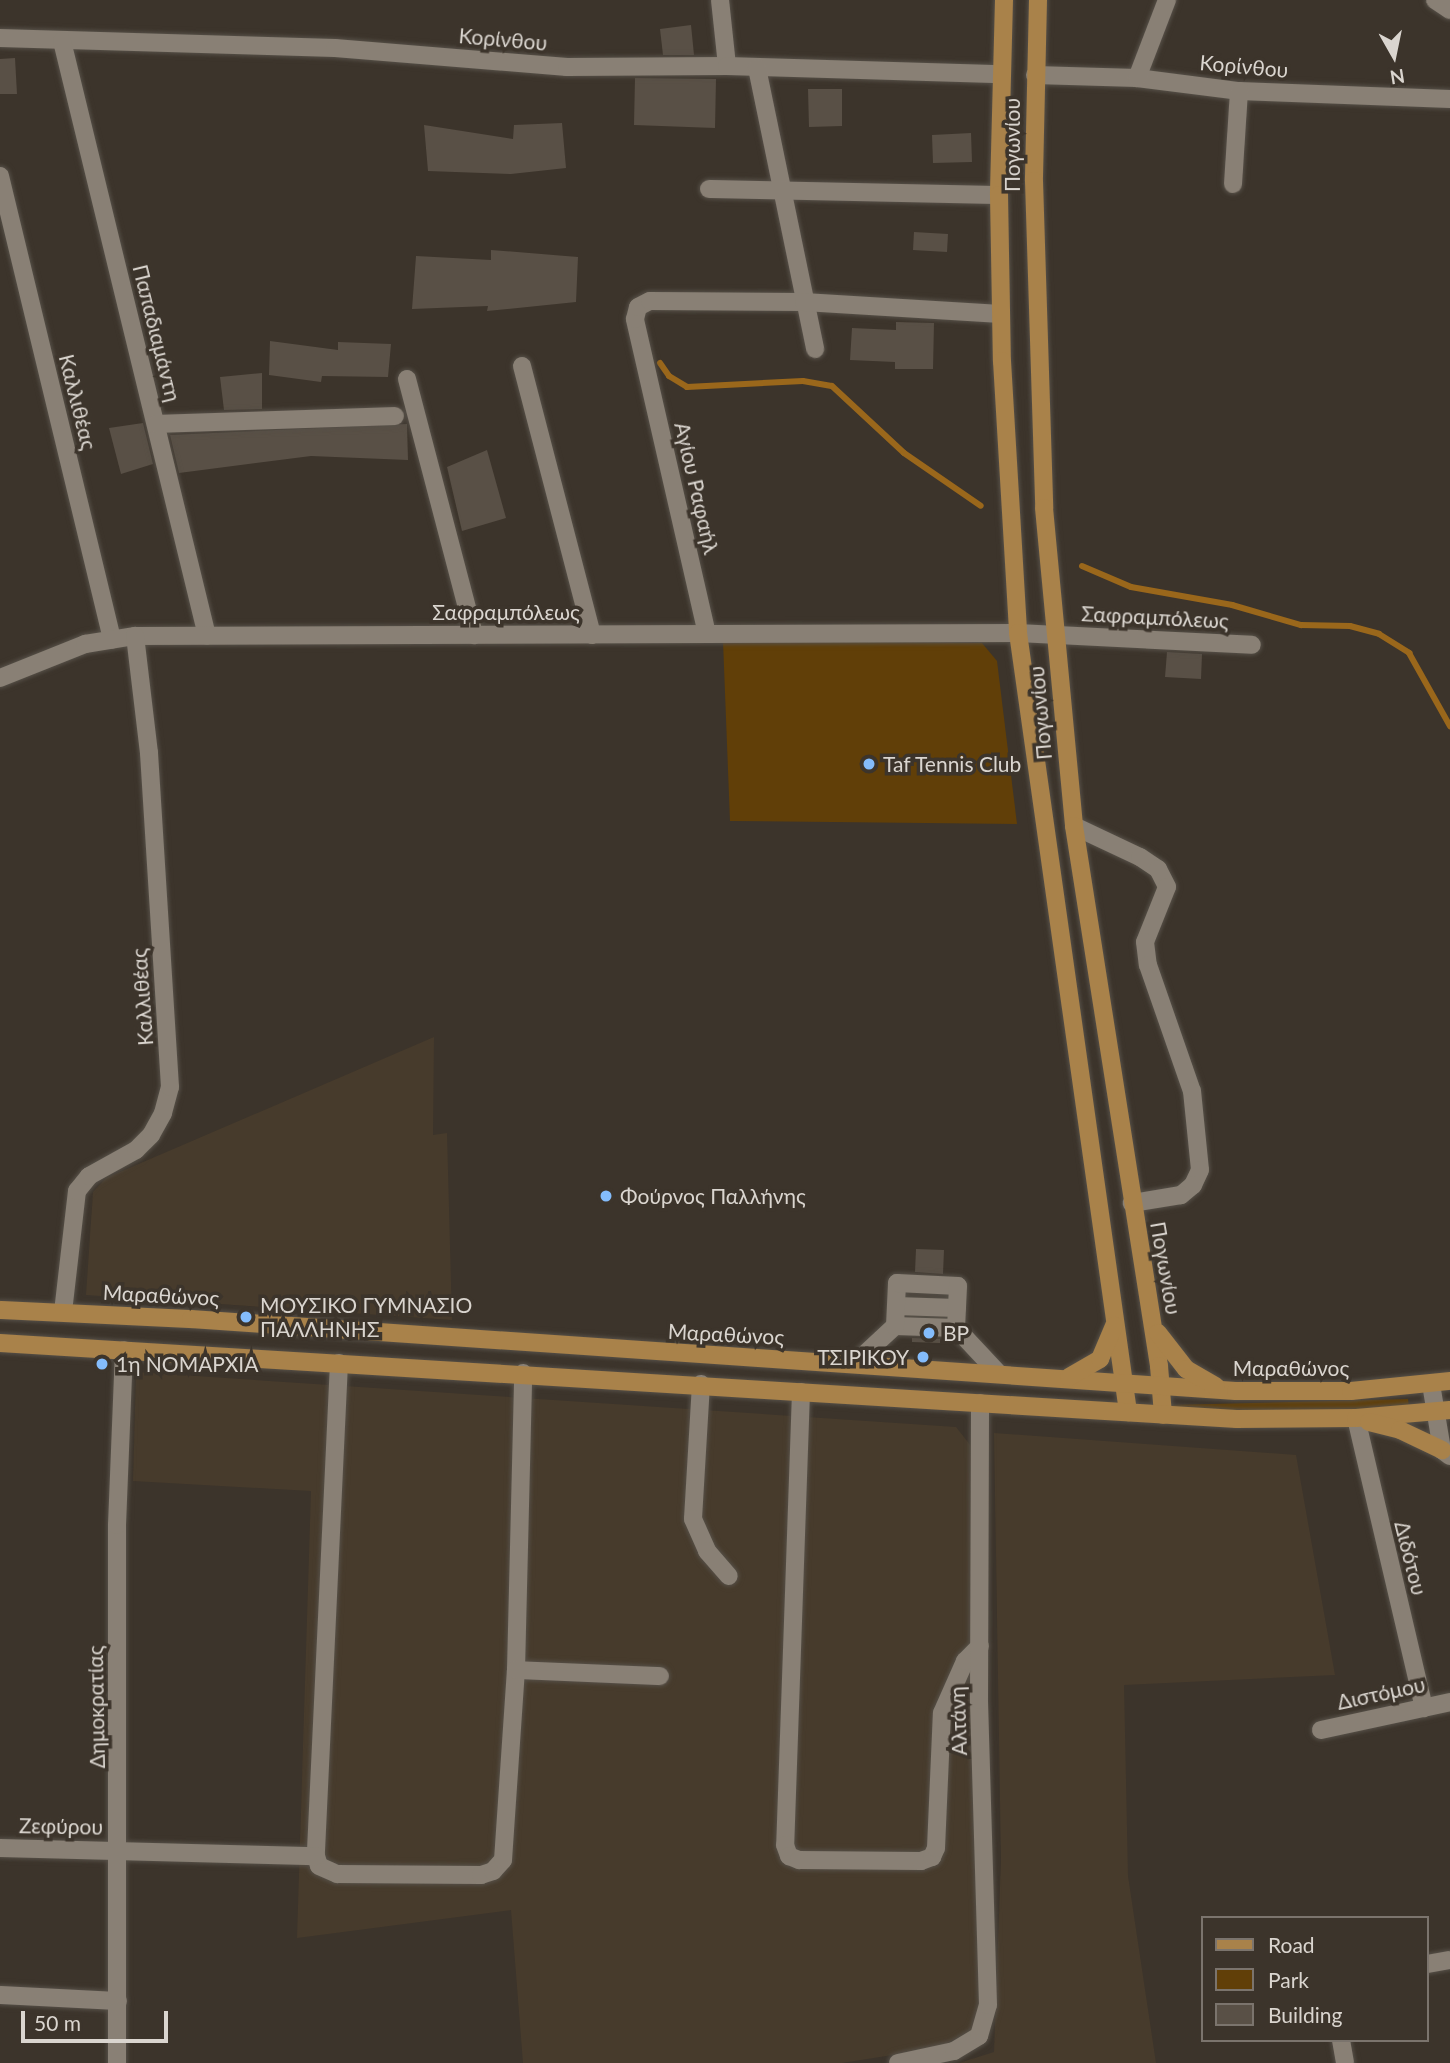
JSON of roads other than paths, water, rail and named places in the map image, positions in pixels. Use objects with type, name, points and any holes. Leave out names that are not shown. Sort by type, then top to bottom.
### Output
[{"type":"main road","name":"Πογωνίου","points":[[1004,0],[999,195],[1001,314],[1018,633],[1128,1412]]},
{"type":"main road","name":"Πογωνίου","points":[[1038,0],[1035,75],[1038,378],[1056,635],[1074,826],[1152,1323],[1163,1415]]},
{"type":"main road","name":"Μαραθώνος","points":[[0,1310],[1236,1391],[1351,1391],[1450,1381]]},
{"type":"main road","points":[[1065,1378],[1091,1368],[1104,1355],[1116,1312]]},
{"type":"main road","points":[[1152,1323],[1186,1369],[1211,1385],[1236,1391]]},
{"type":"main road","points":[[0,1343],[701,1384],[1163,1415],[1356,1418],[1442,1411]]},
{"type":"main road","points":[[1356,1418],[1400,1430],[1446,1453]]},
{"type":"street","points":[[720,0],[727,66]]},
{"type":"street","points":[[1137,78],[1167,0]]},
{"type":"street","points":[[1435,0],[1450,10]]},
{"type":"street","name":"Κορίνθου","points":[[0,38],[334,48],[567,67],[727,66],[1002,74]]},
{"type":"street","name":"Παπαδιαμάντη","points":[[62,41],[207,636]]},
{"type":"street","points":[[757,68],[815,349]]},
{"type":"street","name":"Κορίνθου","points":[[1035,75],[1137,78],[1239,91],[1450,99]]},
{"type":"street","points":[[1233,184],[1239,91]]},
{"type":"street","name":"Καλλιθέας","points":[[0,176],[112,640]]},
{"type":"street","points":[[709,189],[999,195]]},
{"type":"street","name":"Αγίου Ραφαήλ","points":[[707,634],[635,312],[643,302],[804,302]]},
{"type":"street","points":[[804,302],[1001,314]]},
{"type":"street","points":[[522,366],[593,635]]},
{"type":"street","points":[[407,379],[474,635]]},
{"type":"street","points":[[156,424],[395,416]]},
{"type":"street","name":"Σαφραμπόλεως","points":[[0,678],[85,644],[135,636],[1018,633],[1252,645]]},
{"type":"street","name":"Καλλιθέας","points":[[62,1312],[77,1191],[89,1176],[129,1154],[151,1135],[170,1087],[149,753],[135,636]]},
{"type":"street","points":[[1074,826],[1140,857],[1158,869],[1167,887],[1145,942],[1148,965],[1192,1091],[1199,1170],[1193,1185],[1181,1195],[1132,1203]]},
{"type":"street","points":[[854,1364],[895,1326],[896,1306],[957,1308],[956,1328]]},
{"type":"street","points":[[895,1326],[956,1328],[999,1374]]},
{"type":"street","name":"Δημοκρατίας","points":[[117,2063],[121,1850],[117,1524],[124,1350]]},
{"type":"street","points":[[339,1363],[316,1856],[319,1866],[337,1874],[434,1876],[493,1871],[503,1860],[516,1670],[523,1373]]},
{"type":"street","points":[[701,1384],[693,1519],[707,1551],[729,1576]]},
{"type":"street","points":[[1430,1384],[1442,1411],[1446,1453]]},
{"type":"street","points":[[801,1392],[785,1845],[789,1856],[827,1861],[921,1861],[932,1857],[936,1847],[942,1713],[965,1661],[979,1646]]},
{"type":"street","name":"Αλτάνη","points":[[898,2063],[954,2051],[979,2036],[988,2005],[979,1646],[980,1403]]},
{"type":"street","name":"Διδότου","points":[[1356,1418],[1424,1708]]},
{"type":"street","points":[[516,1670],[660,1676]]},
{"type":"street","name":"Διστόμου","points":[[1321,1730],[1450,1702]]},
{"type":"street","name":"Ζεφύρου","points":[[0,1847],[316,1856]]},
{"type":"street","points":[[1429,1964],[1450,1960]]},
{"type":"street","points":[[0,1995],[118,2001]]},
{"type":"street","points":[[1341,2042],[1345,2063]]},
{"type":"waterway","points":[[660,363],[669,376],[687,387],[803,381],[832,386],[904,453],[981,506]]},
{"type":"waterway","points":[[1082,566],[1131,587],[1232,605],[1301,625],[1350,626],[1379,634],[1409,653],[1450,726]]},
{"type":"place","name":"Taf Tennis Club","points":[[869,764]]},
{"type":"place","name":"Φούρνος Παλλήνης","points":[[606,1196]]},
{"type":"place","name":"ΜΟΥΣΙΚΟ ΓΥΜΝΑΣΙΟ ΠΑΛΛΗΝΗΣ","points":[[246,1317]]},
{"type":"place","name":"BP","points":[[929,1333]]},
{"type":"place","name":"ΤΣΙΡΙΚΟΥ","points":[[923,1357]]},
{"type":"place","name":"1η ΝΟΜΑΡΧΙΑ","points":[[102,1364]]}]
